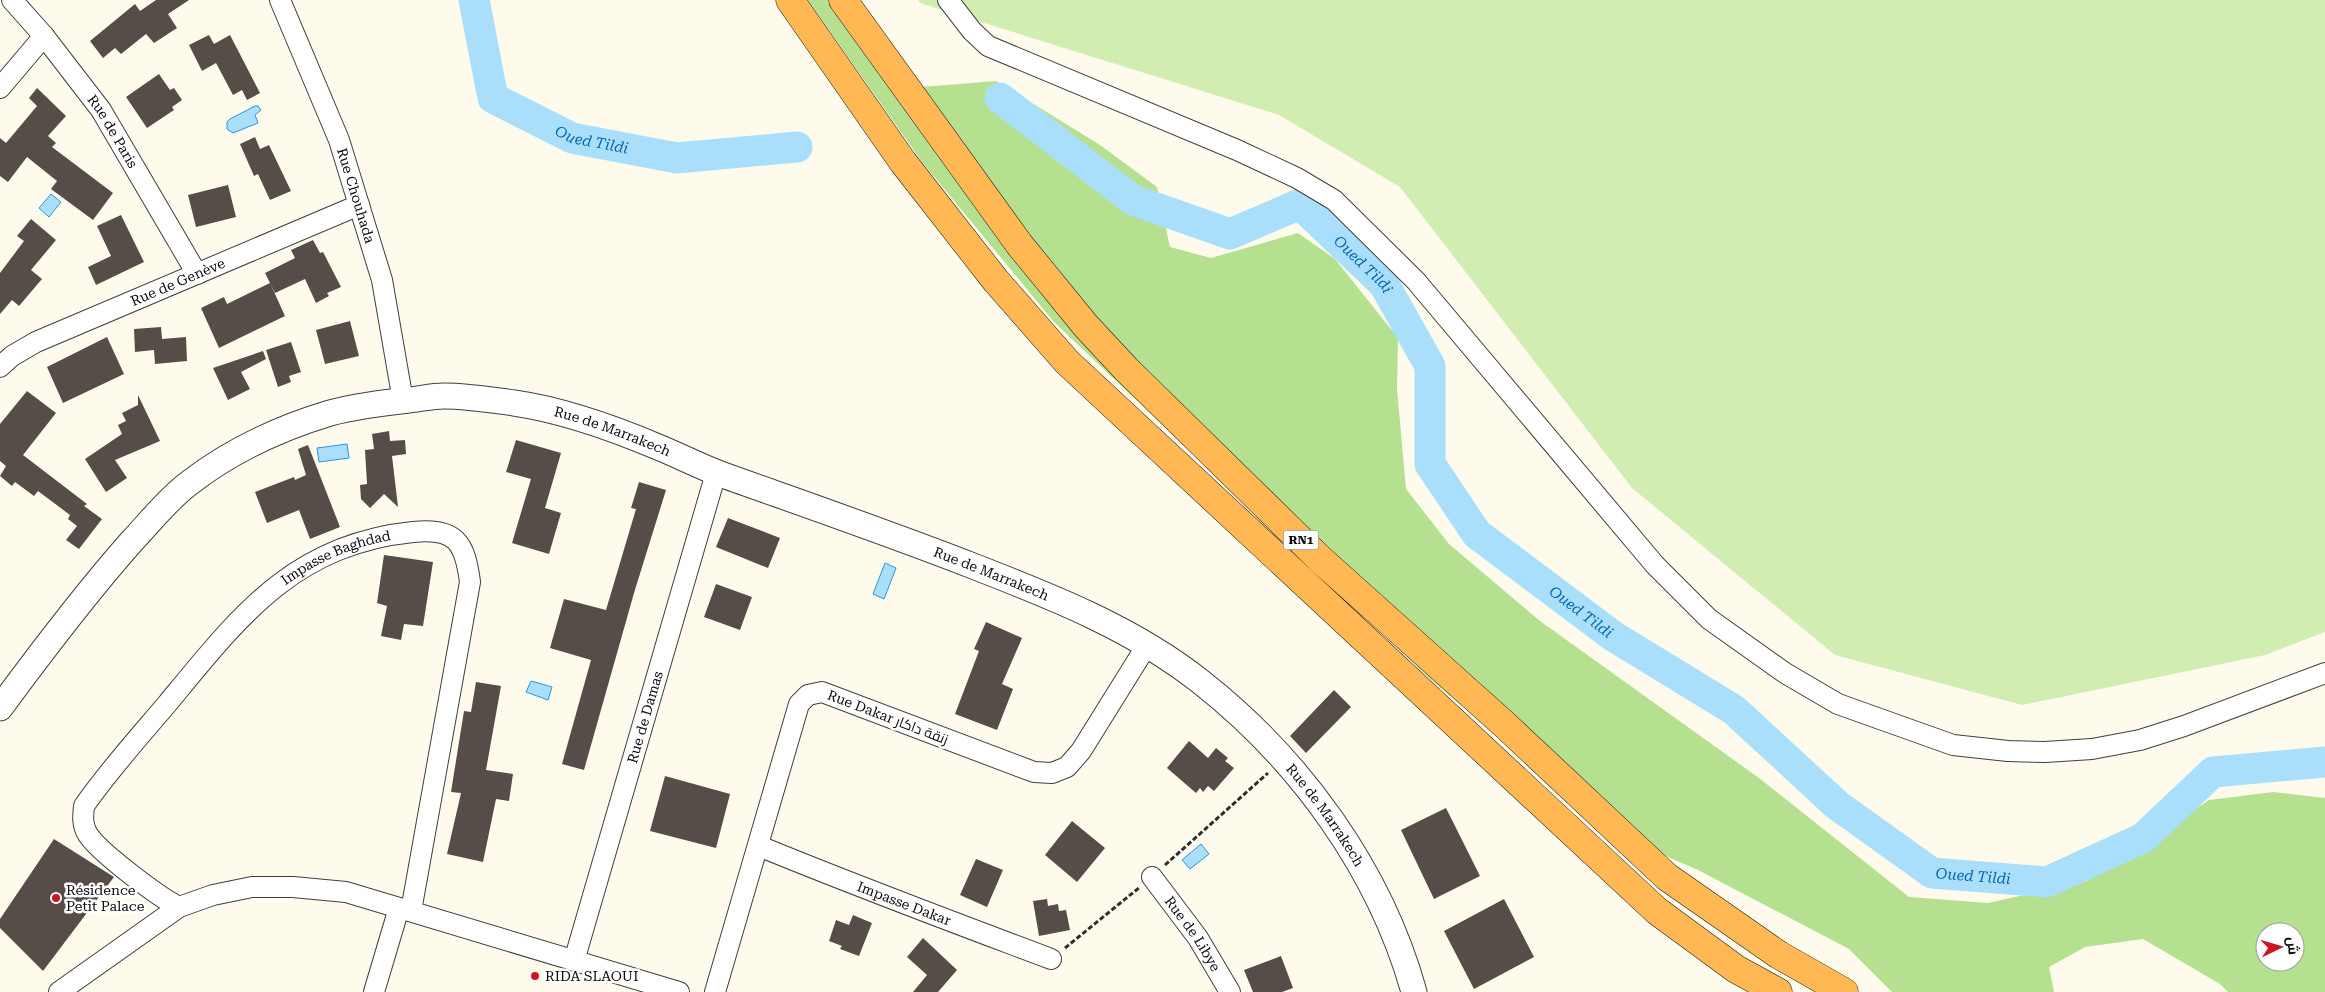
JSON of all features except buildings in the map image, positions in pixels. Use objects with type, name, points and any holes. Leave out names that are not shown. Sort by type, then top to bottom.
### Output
[{"type":"highway","name":"RN1","points":[[790,0],[903,162],[996,281],[1067,362],[1657,911],[1736,970],[1778,992]]},
{"type":"highway","name":"RN1","points":[[843,0],[1019,244],[1086,326],[1126,370],[1320,559],[1667,876],[1779,954],[1830,986],[1844,992]]},
{"type":"street","name":"Rue de Paris","points":[[12,0],[44,36],[101,110],[197,274]]},
{"type":"street","name":"Rue Chouhada","points":[[280,0],[339,140],[359,205],[382,280],[403,400]]},
{"type":"street","points":[[948,0],[972,31],[988,46],[1237,150],[1297,178],[1334,200],[1416,282],[1655,565],[1687,599],[1733,638],[1785,673],[1838,704],[1953,745],[2008,751],[2092,749],[2140,740],[2184,726],[2325,673]]},
{"type":"street","points":[[0,88],[44,36]]},
{"type":"street","name":"Rue de Genève","points":[[0,367],[12,356],[36,342],[359,205]]},
{"type":"street","name":"Rue de Marrakech","points":[[0,708],[95,583],[185,487],[218,463],[294,425],[334,412],[403,400],[443,396],[517,403],[556,411],[658,447],[716,473],[851,520],[1046,594],[1147,644],[1207,687],[1243,718],[1284,759],[1324,808],[1354,856],[1386,916],[1414,992]]},
{"type":"street","name":"Rue de Damas","points":[[574,961],[716,473]]},
{"type":"street","name":"Impasse Baghdad","points":[[179,907],[165,901],[101,849],[88,834],[82,819],[84,806],[204,659],[238,620],[268,591],[298,570],[363,540],[422,531],[441,532],[460,542],[467,558],[470,582],[405,910],[374,992]]},
{"type":"street","name":"Rue Dakar زنقة داكار","points":[[715,992],[799,704],[808,694],[822,692],[1034,772],[1052,773],[1067,766],[1082,751],[1147,644]]},
{"type":"street","name":"Impasse Dakar","points":[[759,846],[880,895],[984,932],[1051,959]]},
{"type":"street","name":"Rue de Libye","points":[[1152,877],[1198,938],[1230,992]]},
{"type":"street","points":[[59,992],[179,907],[213,895],[252,887],[293,886],[346,892],[679,992]]},
{"type":"path","points":[[1051,959],[1152,877],[1284,759]]},
{"type":"green space","points":[[808,0],[846,0],[922,87],[996,81],[1100,145],[1157,187],[1170,247],[1211,258],[1298,233],[1335,259],[1398,338],[1397,389],[1406,489],[1449,544],[1540,621],[1759,778],[1909,897],[1988,903],[2087,881],[2209,800],[2273,792],[2325,798],[2325,992],[2228,992],[2220,984],[2143,939],[2085,947],[2049,967],[2054,992],[1892,992],[1849,949],[1698,870],[1608,831],[1428,677],[1054,322],[922,162]]},
{"type":"green space","points":[[918,0],[2325,0],[2325,632],[2265,655],[2022,705],[1835,655],[1632,488],[1400,187],[1279,115],[920,3]]},
{"type":"water","points":[[258,106],[261,110],[255,115],[258,123],[233,133],[227,129],[227,122],[230,119]]},
{"type":"water","points":[[51,194],[61,202],[49,217],[39,208]]},
{"type":"water","points":[[347,444],[349,458],[319,462],[317,448]]},
{"type":"water","points":[[885,563],[896,568],[884,599],[873,594]]},
{"type":"water","points":[[531,681],[552,687],[548,700],[526,692]]},
{"type":"water","points":[[1201,844],[1209,854],[1190,869],[1182,860]]},
{"type":"waterway","name":"Oued Tildi","points":[[474,0],[493,98],[572,138],[677,158],[797,147]]},
{"type":"waterway","name":"Oued Tildi","points":[[1000,98],[1133,200],[1230,234],[1300,204],[1384,284],[1430,366],[1430,464],[1477,534],[1613,636],[1734,710],[1837,805],[1932,873],[2047,882],[2143,838],[2213,772],[2325,762]]},
{"type":"place","name":"Résidence Petit Palace","points":[[56,898]]},
{"type":"place","name":"RIDA SLAOUI","points":[[535,976]]}]
